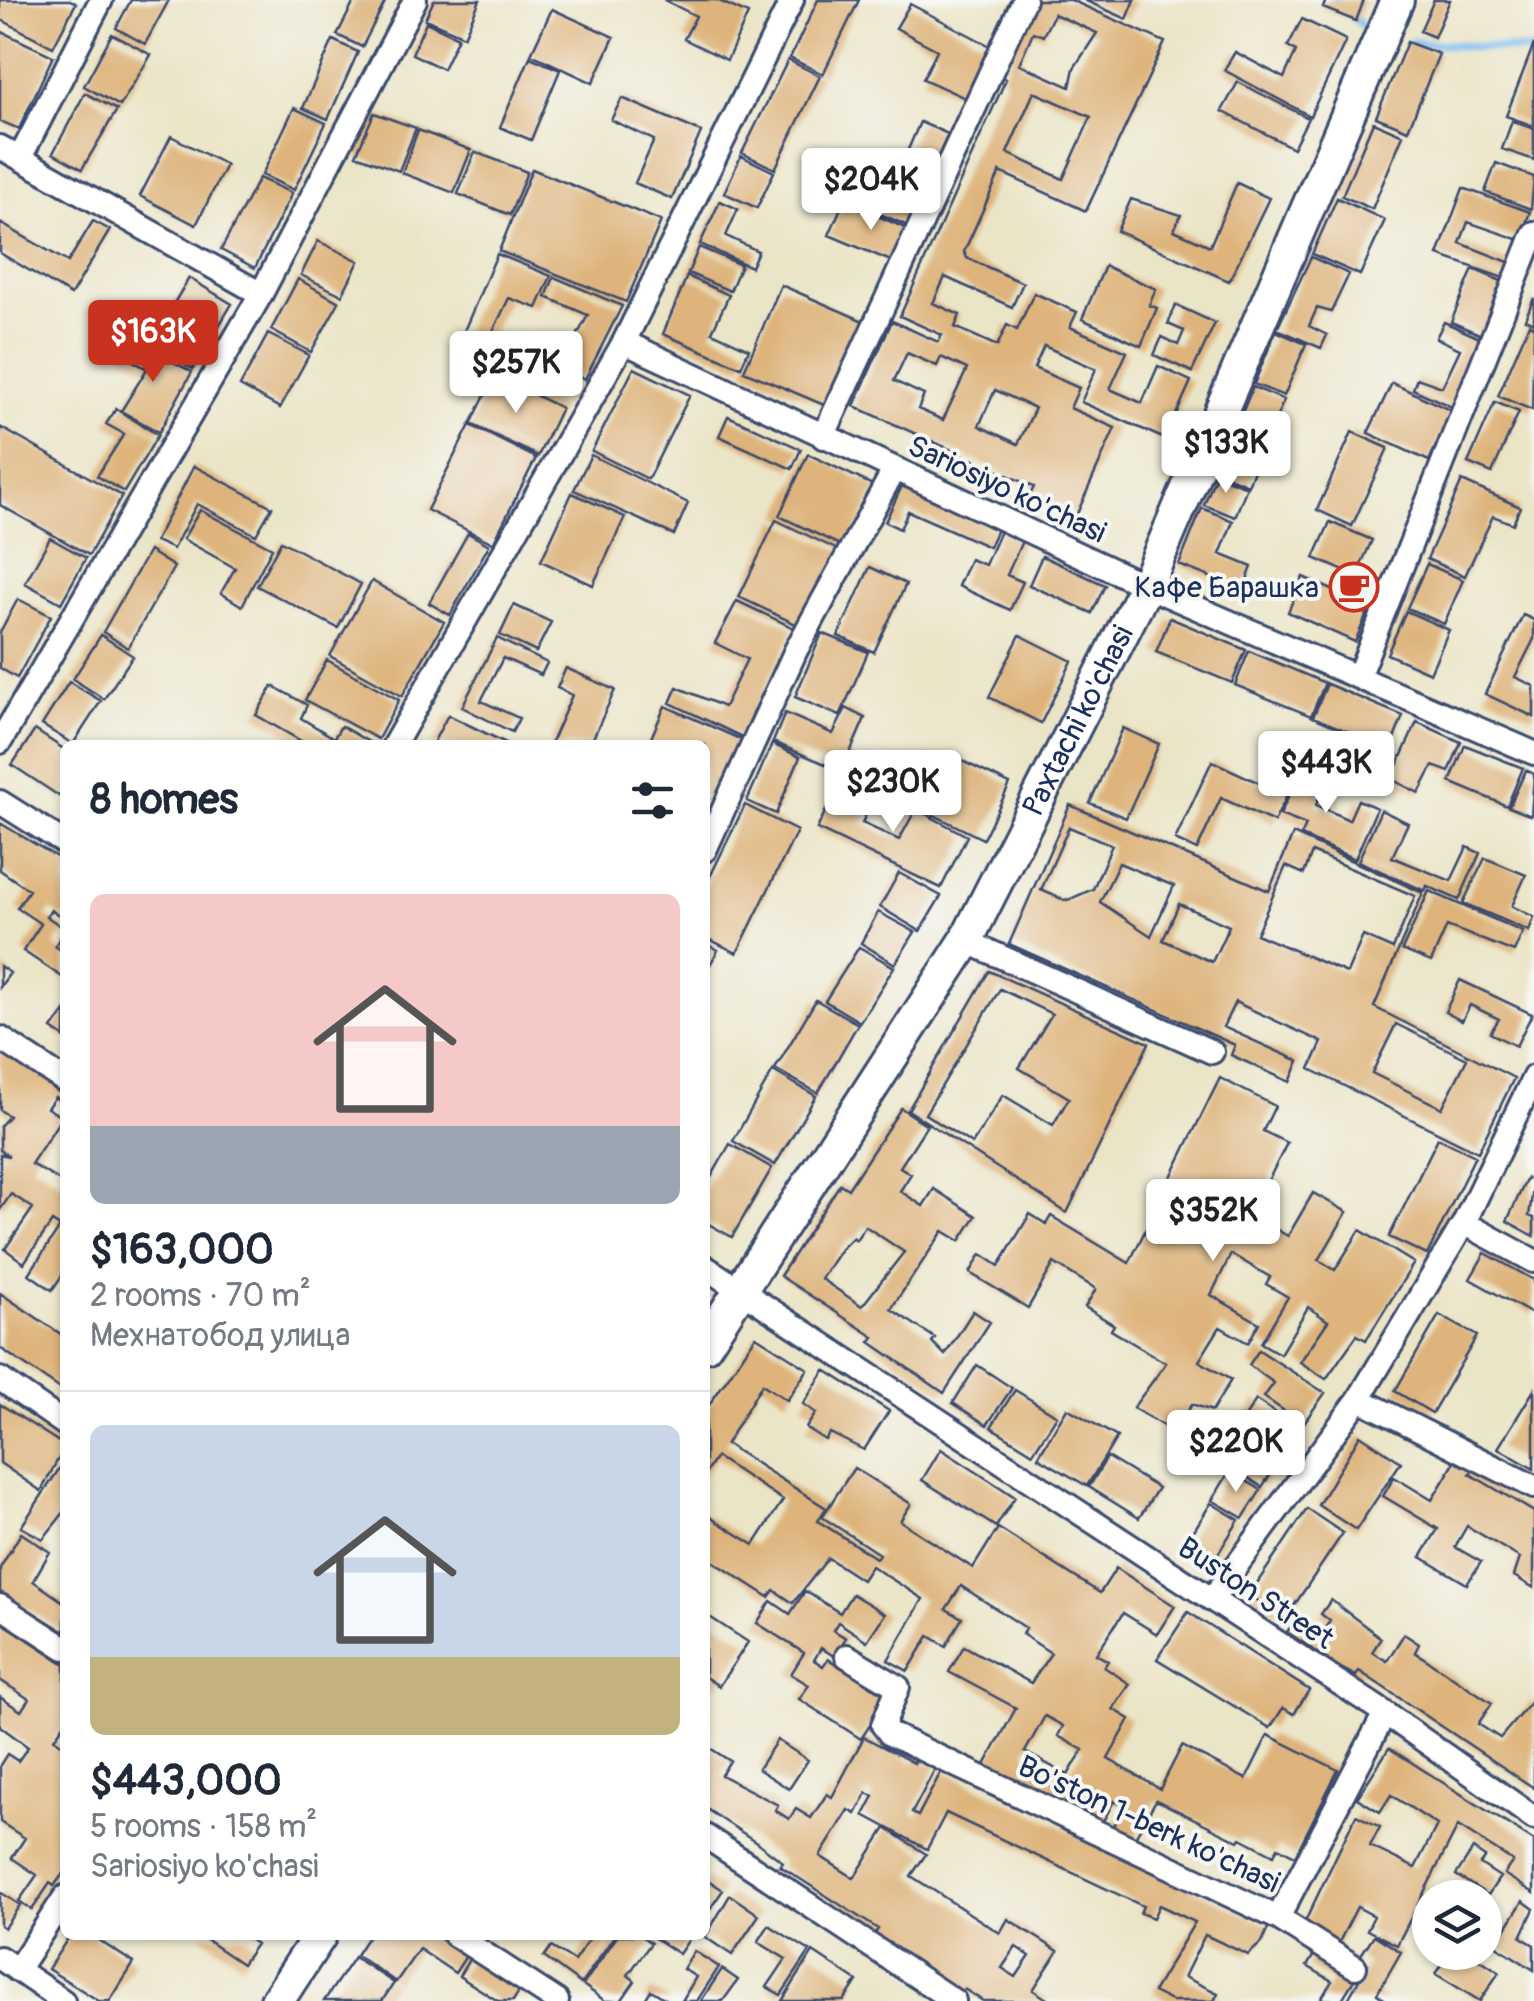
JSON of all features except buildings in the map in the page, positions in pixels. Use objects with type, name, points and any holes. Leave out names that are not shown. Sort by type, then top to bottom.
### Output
[{"type":"street","points":[[100,0],[10,152],[261,294]]},
{"type":"street","points":[[0,742],[261,294],[415,0]]},
{"type":"street","points":[[397,740],[624,342],[792,0]]},
{"type":"street","points":[[823,438],[1024,0]]},
{"type":"street","name":"Paxtachi ko'chasi","points":[[710,1338],[966,941],[1146,586],[1397,0]]},
{"type":"street","points":[[1358,678],[1534,233]]},
{"type":"street","name":"Sariosiyo ko'chasi","points":[[624,342],[1146,586],[1534,753]]},
{"type":"street","points":[[710,839],[796,650],[894,470]]},
{"type":"street","points":[[0,802],[60,840]]},
{"type":"street","points":[[966,941],[1212,1052]]},
{"type":"street","points":[[0,1038],[60,1078]]},
{"type":"street","points":[[1212,1599],[1359,1399],[1464,1224],[1534,1077]]},
{"type":"street","points":[[1464,1224],[1534,1261]]},
{"type":"street","name":"Buston Street","points":[[710,1270],[1212,1599],[1534,1818]]},
{"type":"street","points":[[0,1380],[60,1421]]},
{"type":"street","points":[[1359,1399],[1534,1487]]},
{"type":"street","points":[[0,1606],[60,1645]]},
{"type":"street","name":"Bo'ston 1-berk ko'chasi","points":[[847,1656],[898,1687],[883,1725],[890,1734],[1278,1918],[1385,1714]]},
{"type":"street","points":[[710,1839],[954,2001]]},
{"type":"street","points":[[60,1903],[8,1964],[64,2001]]},
{"type":"street","points":[[1278,1918],[1355,1968]]},
{"type":"street","points":[[277,2001],[317,1940]]},
{"type":"street","points":[[463,1940],[557,2001]]},
{"type":"waterway","points":[[1336,0],[1361,25]]},
{"type":"waterway","points":[[1412,42],[1534,51]]},
{"type":"place","name":"Кафе Барашка","points":[[1354,587]]}]
